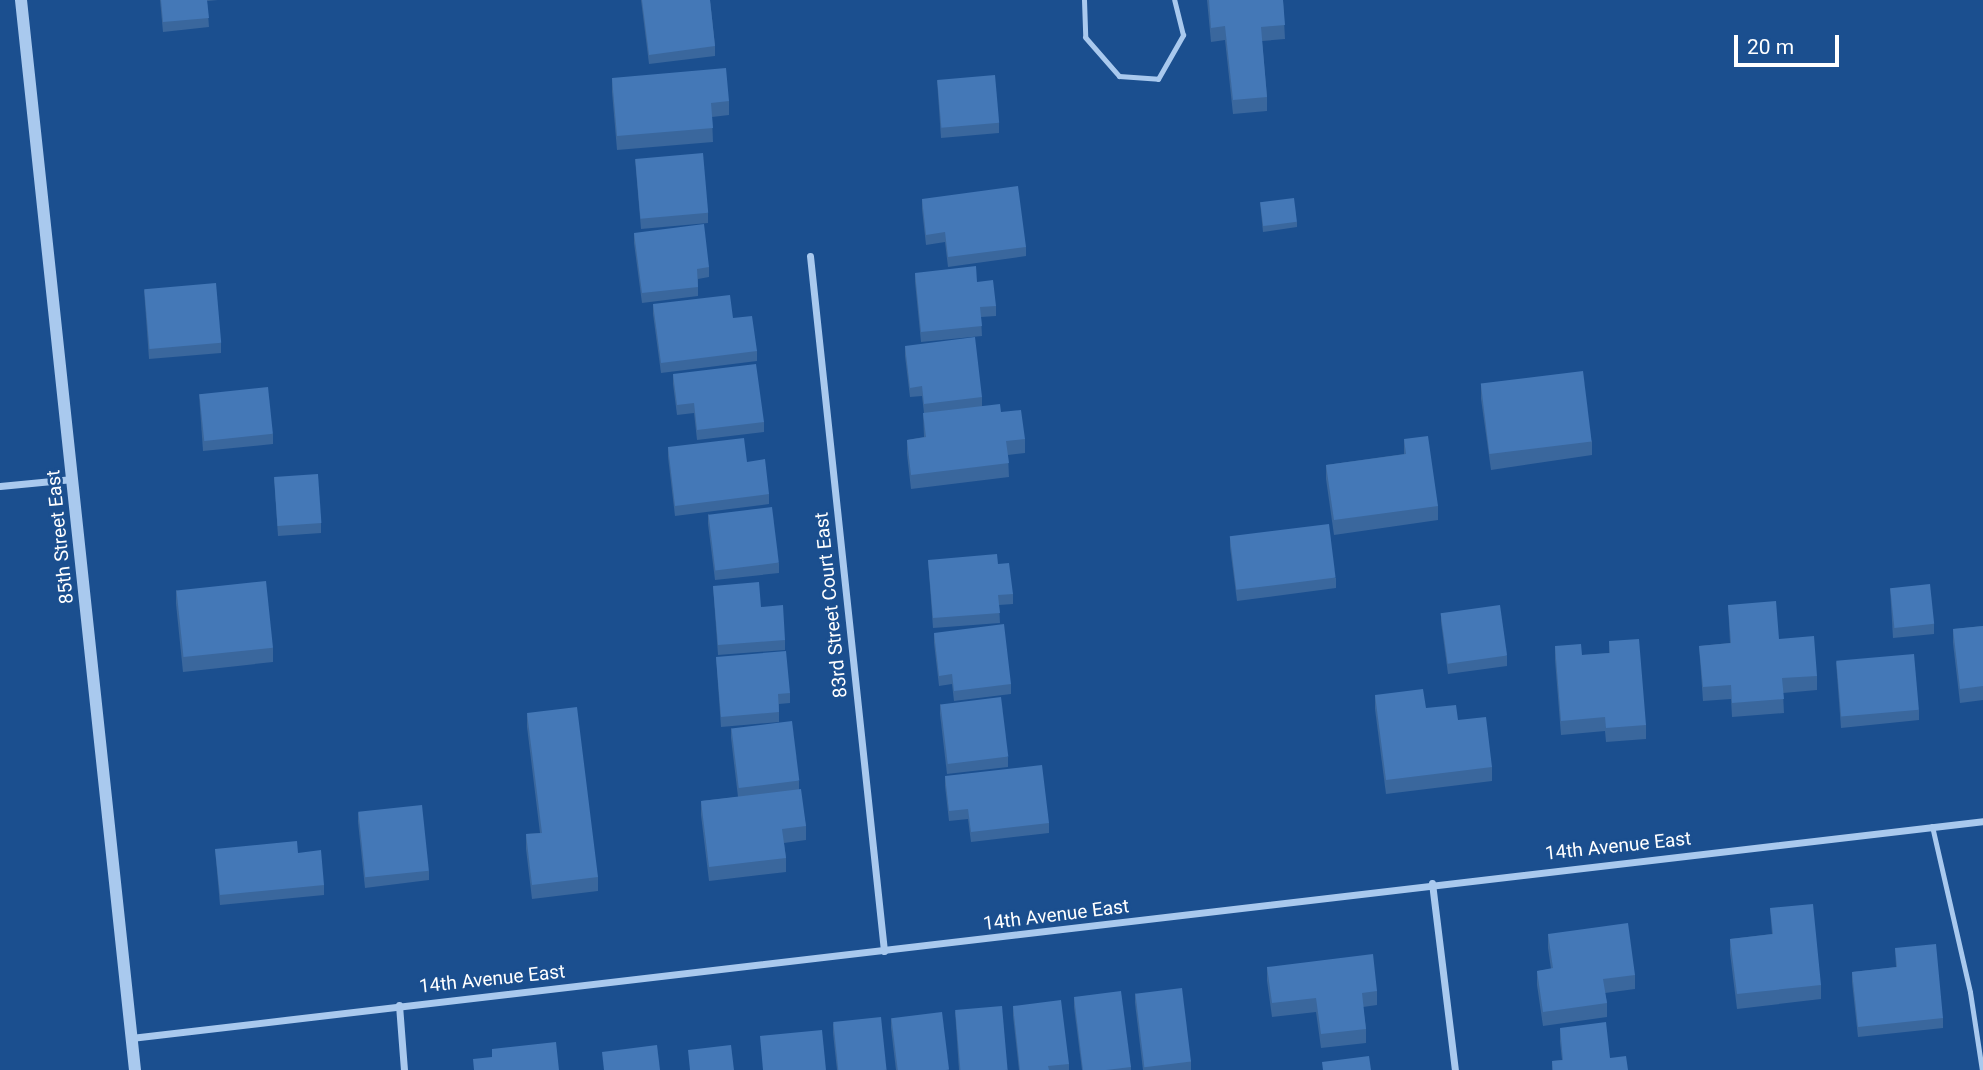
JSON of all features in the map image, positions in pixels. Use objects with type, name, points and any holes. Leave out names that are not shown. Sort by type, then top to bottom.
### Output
[{"type":"street","name":"85th Street East","points":[[21,0],[135,1070]]},
{"type":"street","name":"83rd Street Court East","points":[[810,256],[884,951]]},
{"type":"street","points":[[0,486],[73,479]]},
{"type":"street","name":"14th Avenue East","points":[[131,1038],[399,1005],[1191,916],[1432,883],[1983,821]]},
{"type":"street","points":[[1432,883],[1455,1070]]},
{"type":"street","points":[[399,1005],[404,1070]]},
{"type":"lane","points":[[1084,0],[1085,37],[1119,76],[1158,79],[1183,35],[1174,0]]},
{"type":"lane","points":[[1932,827],[1970,992],[1982,1070]]},
{"type":"building","points":[[161,0],[207,0],[209,18],[163,22]]},
{"type":"building","points":[[642,0],[710,0],[715,46],[649,55]]},
{"type":"building","points":[[1209,0],[1283,0],[1285,25],[1261,27],[1267,97],[1233,100],[1225,26],[1211,28]]},
{"type":"building","points":[[726,68],[729,101],[711,103],[713,128],[617,136],[612,78]]},
{"type":"building","points":[[995,75],[999,123],[941,128],[937,80]]},
{"type":"building","points":[[703,153],[708,213],[640,219],[635,159]]},
{"type":"building","points":[[1018,186],[1026,247],[948,257],[945,232],[926,235],[922,199]]},
{"type":"building","points":[[1294,198],[1297,222],[1263,226],[1260,202]]},
{"type":"building","points":[[704,224],[709,267],[697,269],[698,287],[642,293],[634,233]]},
{"type":"building","points":[[976,266],[977,282],[993,280],[996,306],[980,307],[982,326],[921,332],[915,273]]},
{"type":"building","points":[[216,283],[221,343],[150,349],[144,289]]},
{"type":"building","points":[[730,295],[733,318],[752,316],[757,351],[661,363],[653,304]]},
{"type":"building","points":[[975,337],[982,397],[924,404],[922,386],[910,388],[905,346]]},
{"type":"building","points":[[756,364],[764,422],[697,430],[694,403],[677,405],[673,374]]},
{"type":"building","points":[[1583,371],[1592,441],[1489,454],[1481,384]]},
{"type":"building","points":[[268,387],[273,434],[204,441],[199,394]]},
{"type":"building","points":[[1000,404],[1001,412],[1021,410],[1025,439],[1006,441],[1009,463],[911,475],[907,440],[926,437],[923,413]]},
{"type":"building","points":[[1428,436],[1438,506],[1334,520],[1326,465],[1406,454],[1404,439]]},
{"type":"building","points":[[744,438],[747,462],[765,459],[769,494],[675,506],[668,447]]},
{"type":"building","points":[[318,474],[321,523],[278,526],[274,477]]},
{"type":"building","points":[[772,507],[779,563],[715,570],[708,515]]},
{"type":"building","points":[[1329,524],[1336,578],[1236,590],[1230,536]]},
{"type":"building","points":[[997,554],[998,564],[1009,563],[1013,594],[998,595],[1000,613],[933,618],[928,560]]},
{"type":"building","points":[[266,581],[273,648],[183,657],[176,590]]},
{"type":"building","points":[[759,582],[761,607],[783,605],[785,640],[718,645],[713,586]]},
{"type":"building","points":[[1930,584],[1934,624],[1894,628],[1890,588]]},
{"type":"building","points":[[1776,601],[1779,639],[1814,636],[1817,676],[1782,678],[1784,699],[1732,703],[1731,685],[1703,687],[1699,646],[1731,643],[1728,605]]},
{"type":"building","points":[[1500,605],[1507,656],[1448,664],[1441,613]]},
{"type":"building","points":[[1004,624],[1011,684],[954,691],[952,674],[939,676],[934,633]]},
{"type":"building","points":[[1983,626],[1983,686],[1960,689],[1953,629]]},
{"type":"building","points":[[1639,639],[1646,725],[1606,728],[1605,717],[1561,721],[1555,646],[1581,644],[1582,655],[1610,653],[1609,641]]},
{"type":"building","points":[[786,651],[790,693],[778,694],[779,712],[721,717],[716,657]]},
{"type":"building","points":[[1914,654],[1919,710],[1841,717],[1836,661]]},
{"type":"building","points":[[1423,689],[1426,708],[1456,705],[1458,720],[1486,717],[1492,767],[1386,780],[1375,695]]},
{"type":"building","points":[[1001,697],[1008,757],[948,764],[940,704]]},
{"type":"building","points":[[577,707],[598,877],[532,885],[526,834],[542,833],[527,713]]},
{"type":"building","points":[[792,721],[799,781],[739,788],[731,728]]},
{"type":"building","points":[[1042,765],[1049,823],[971,832],[968,809],[949,811],[945,776]]},
{"type":"building","points":[[801,789],[806,826],[782,829],[786,858],[709,867],[701,801]]},
{"type":"building","points":[[422,805],[429,871],[365,877],[358,812]]},
{"type":"building","points":[[297,841],[298,853],[321,850],[324,885],[220,895],[215,849]]},
{"type":"building","points":[[1813,904],[1821,985],[1737,994],[1730,939],[1773,934],[1770,908]]},
{"type":"building","points":[[1628,923],[1635,975],[1603,979],[1607,1003],[1543,1012],[1537,971],[1553,968],[1548,934]]},
{"type":"building","points":[[1936,944],[1943,1018],[1858,1027],[1852,972],[1897,967],[1895,948]]},
{"type":"building","points":[[1373,954],[1377,991],[1362,993],[1366,1029],[1321,1034],[1316,998],[1272,1003],[1267,967]]},
{"type":"building","points":[[1182,988],[1191,1061],[1144,1067],[1135,994]]},
{"type":"building","points":[[1121,991],[1131,1067],[1083,1070],[1074,997]]},
{"type":"building","points":[[1061,1000],[1069,1064],[1048,1066],[1049,1070],[1020,1070],[1013,1006]]},
{"type":"building","points":[[1002,1006],[1008,1070],[960,1070],[955,1010]]},
{"type":"building","points":[[942,1012],[949,1070],[898,1070],[891,1018]]},
{"type":"building","points":[[881,1017],[887,1070],[838,1070],[833,1022]]},
{"type":"building","points":[[1606,1022],[1610,1058],[1626,1056],[1628,1070],[1553,1070],[1552,1061],[1563,1060],[1560,1028]]},
{"type":"building","points":[[822,1030],[826,1070],[763,1070],[760,1036]]},
{"type":"building","points":[[556,1042],[559,1070],[474,1070],[473,1059],[492,1057],[492,1049]]},
{"type":"building","points":[[657,1045],[660,1070],[604,1070],[602,1052]]},
{"type":"building","points":[[731,1045],[734,1070],[690,1070],[688,1050]]},
{"type":"building","points":[[1369,1056],[1371,1070],[1323,1070],[1322,1062]]}]
